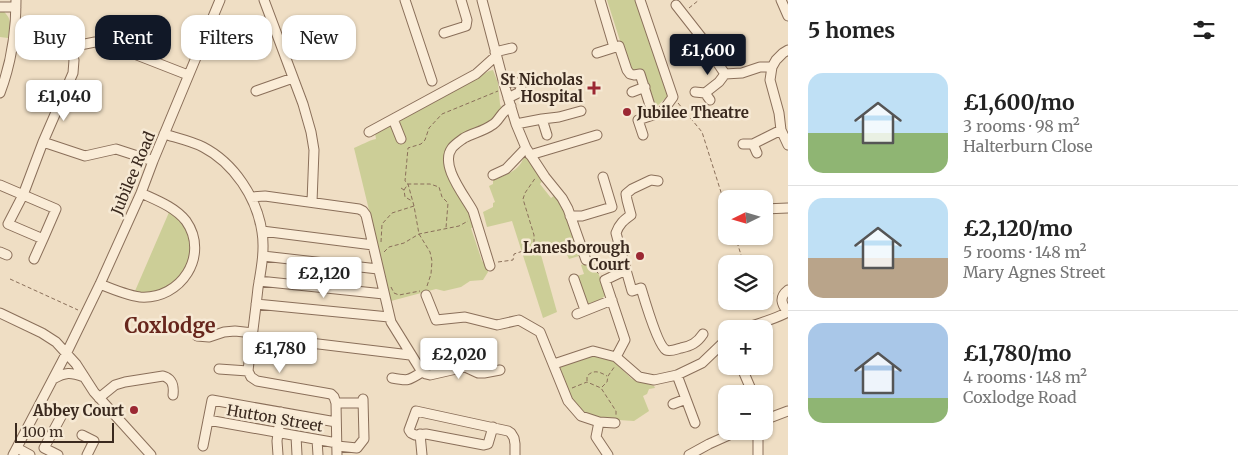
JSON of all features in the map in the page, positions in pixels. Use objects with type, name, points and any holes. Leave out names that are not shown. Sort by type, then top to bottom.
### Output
[{"type":"street","name":"Jubilee Road","points":[[15,451],[100,284],[220,0]]},
{"type":"street","points":[[264,0],[307,117],[314,150],[312,202]]},
{"type":"street","points":[[405,0],[432,81]]},
{"type":"street","points":[[444,33],[466,26],[467,20],[461,0]]},
{"type":"street","points":[[482,0],[516,124],[528,151],[562,198],[586,260]]},
{"type":"street","points":[[600,0],[614,47]]},
{"type":"street","points":[[640,0],[673,97],[662,112],[638,120],[643,135]]},
{"type":"street","points":[[781,0],[788,16]]},
{"type":"street","points":[[0,7],[16,3],[14,37],[0,93]]},
{"type":"street","points":[[676,5],[726,74]]},
{"type":"street","points":[[85,44],[95,42],[106,43],[188,75]]},
{"type":"street","points":[[597,53],[619,46],[627,70],[630,74],[640,74],[653,115]]},
{"type":"street","points":[[369,132],[476,74],[496,54],[512,48]]},
{"type":"street","points":[[788,50],[776,60],[772,67],[770,80],[779,113],[780,130],[788,145]]},
{"type":"street","points":[[43,239],[8,224],[23,195],[43,142],[73,73],[74,60]]},
{"type":"street","points":[[703,95],[726,74],[742,73],[760,67],[772,67]]},
{"type":"street","points":[[256,91],[292,78]]},
{"type":"street","points":[[489,265],[473,211],[455,181],[449,162],[449,152],[453,146],[464,138],[494,124],[499,119],[510,102],[520,92],[521,86],[518,82],[510,82],[505,86]]},
{"type":"street","points":[[632,92],[645,87]]},
{"type":"street","points":[[516,124],[559,117],[581,111]]},
{"type":"street","points":[[393,119],[401,139]]},
{"type":"street","points":[[542,119],[547,135]]},
{"type":"street","points":[[743,144],[755,149],[766,136],[780,130]]},
{"type":"street","points":[[164,134],[203,147],[215,154],[237,176],[251,197],[262,232],[263,256],[248,371],[250,377],[257,381],[331,394],[335,400],[337,448]]},
{"type":"street","points":[[493,175],[506,169],[528,151],[597,135]]},
{"type":"street","points":[[43,142],[85,156],[116,149],[153,160]]},
{"type":"street","points":[[570,216],[582,216],[612,206],[603,177]]},
{"type":"street","points":[[658,181],[651,180],[626,194],[631,215],[622,222],[616,232],[626,270],[632,290],[641,288],[659,340],[665,349],[671,350],[692,346],[703,334]]},
{"type":"street","points":[[0,185],[56,209],[34,259]]},
{"type":"street","points":[[100,284],[140,297],[156,296],[171,290],[184,279],[192,266],[194,250],[192,234],[185,220],[173,209],[140,193]]},
{"type":"street","points":[[251,197],[265,196],[363,211],[366,215],[389,317],[392,325],[422,372],[430,375],[465,367],[478,373],[500,370]]},
{"type":"street","points":[[773,209],[788,208]]},
{"type":"street","points":[[262,232],[373,245]]},
{"type":"street","points":[[263,256],[378,269]]},
{"type":"street","points":[[618,359],[625,340],[604,280],[626,270]]},
{"type":"street","points":[[574,280],[581,312],[612,300]]},
{"type":"street","points":[[259,282],[384,294]]},
{"type":"street","points":[[773,320],[788,312],[781,302],[785,294]]},
{"type":"street","points":[[426,295],[436,320],[465,317],[497,325],[519,320],[540,332],[568,401],[581,416],[599,422],[615,423]]},
{"type":"street","points":[[256,304],[389,317]]},
{"type":"street","points":[[0,312],[56,342],[99,398],[151,455]]},
{"type":"street","points":[[197,336],[210,338],[224,332],[236,331],[410,355]]},
{"type":"street","points":[[554,364],[593,351],[618,359],[639,377],[654,380],[676,375],[702,364],[718,348]]},
{"type":"street","points":[[219,369],[248,371]]},
{"type":"street","points":[[392,378],[410,380],[422,372]]},
{"type":"street","points":[[53,379],[69,373],[84,377]]},
{"type":"street","points":[[676,375],[695,423]]},
{"type":"street","points":[[99,398],[115,385],[163,376],[171,380],[174,386],[173,395]]},
{"type":"street","points":[[673,404],[686,399]]},
{"type":"street","points":[[203,446],[212,400],[336,422]]},
{"type":"street","name":"Hutton Street","points":[[208,420],[317,440],[337,448],[357,448],[364,439],[363,401],[335,400]]},
{"type":"street","points":[[493,427],[488,444],[484,445],[426,434],[415,435],[410,433],[409,430],[416,410],[508,430],[514,438],[515,455]]},
{"type":"street","points":[[773,417],[788,411]]},
{"type":"street","points":[[278,455],[277,441],[281,412]]},
{"type":"street","points":[[58,455],[44,448],[63,413]]},
{"type":"street","points":[[599,422],[596,437],[608,455]]},
{"type":"street","points":[[420,434],[422,455]]},
{"type":"street","points":[[82,435],[94,442],[87,455]]},
{"type":"street","points":[[296,436],[297,455]]},
{"type":"street","points":[[317,440],[318,455]]},
{"type":"street","points":[[689,455],[718,440]]},
{"type":"street","points":[[758,440],[758,455]]},
{"type":"street","points":[[15,451],[30,455]]},
{"type":"path","points":[[683,14],[699,0]]},
{"type":"path","points":[[390,282],[394,293],[399,295],[411,293],[424,290],[431,274],[432,261],[430,252],[419,234],[414,206],[408,184],[405,181],[408,148],[425,140],[429,128],[442,114],[505,86]]},
{"type":"path","points":[[673,97],[702,132],[720,190]]},
{"type":"path","points":[[489,265],[513,260],[514,254],[534,245],[534,235],[523,199],[540,170]]},
{"type":"path","points":[[408,184],[404,190],[405,196],[412,202]]},
{"type":"path","points":[[408,184],[430,184],[439,187],[442,197],[448,203],[446,229]]},
{"type":"path","points":[[414,206],[392,213],[382,224],[381,256],[390,247],[404,243],[419,234],[458,226],[474,218]]},
{"type":"path","points":[[586,260],[604,280]]},
{"type":"path","points":[[10,279],[86,314]]},
{"type":"path","points":[[602,388],[618,359]]},
{"type":"path","points":[[587,382],[587,376],[591,372],[598,371],[608,376]]},
{"type":"path","points":[[564,391],[587,382],[602,388],[616,411],[615,423]]},
{"type":"green space","points":[[607,0],[637,0],[670,94],[655,108],[641,69],[632,72],[629,69]]},
{"type":"green space","points":[[0,10],[9,19],[8,38],[0,37]]},
{"type":"green space","points":[[493,70],[498,83],[502,110],[487,122],[484,127],[447,150],[475,227],[471,228],[482,261],[487,266],[488,272],[483,280],[470,281],[461,287],[444,291],[436,289],[391,301],[354,148],[376,139],[375,133]]},
{"type":"green space","points":[[524,156],[528,156],[543,180],[540,184],[551,198],[555,195],[565,209],[579,256],[569,259],[564,248],[541,255],[557,312],[543,318],[512,221],[487,227],[483,212],[493,207],[495,202],[489,186],[493,184],[493,180],[516,169]]},
{"type":"green space","points":[[170,210],[183,225],[188,235],[190,256],[185,270],[167,287],[151,292],[135,291]]},
{"type":"green space","points":[[593,261],[602,282],[605,296],[595,302],[588,303],[585,302],[577,276],[584,274],[581,265]]},
{"type":"green space","points":[[593,356],[611,359],[632,379],[654,386],[655,388],[649,389],[647,394],[643,396],[649,411],[634,421],[603,419],[584,413],[571,400],[560,367]]},
{"type":"place","name":"St Nicholas Hospital","points":[[594,88]]},
{"type":"place","name":"Jubilee Theatre","points":[[627,112]]},
{"type":"place","name":"Lanesborough Court","points":[[640,256]]},
{"type":"place","name":"Abbey Court","points":[[134,410]]},
{"type":"district","name":"Coxlodge","points":[[170,325]]}]
